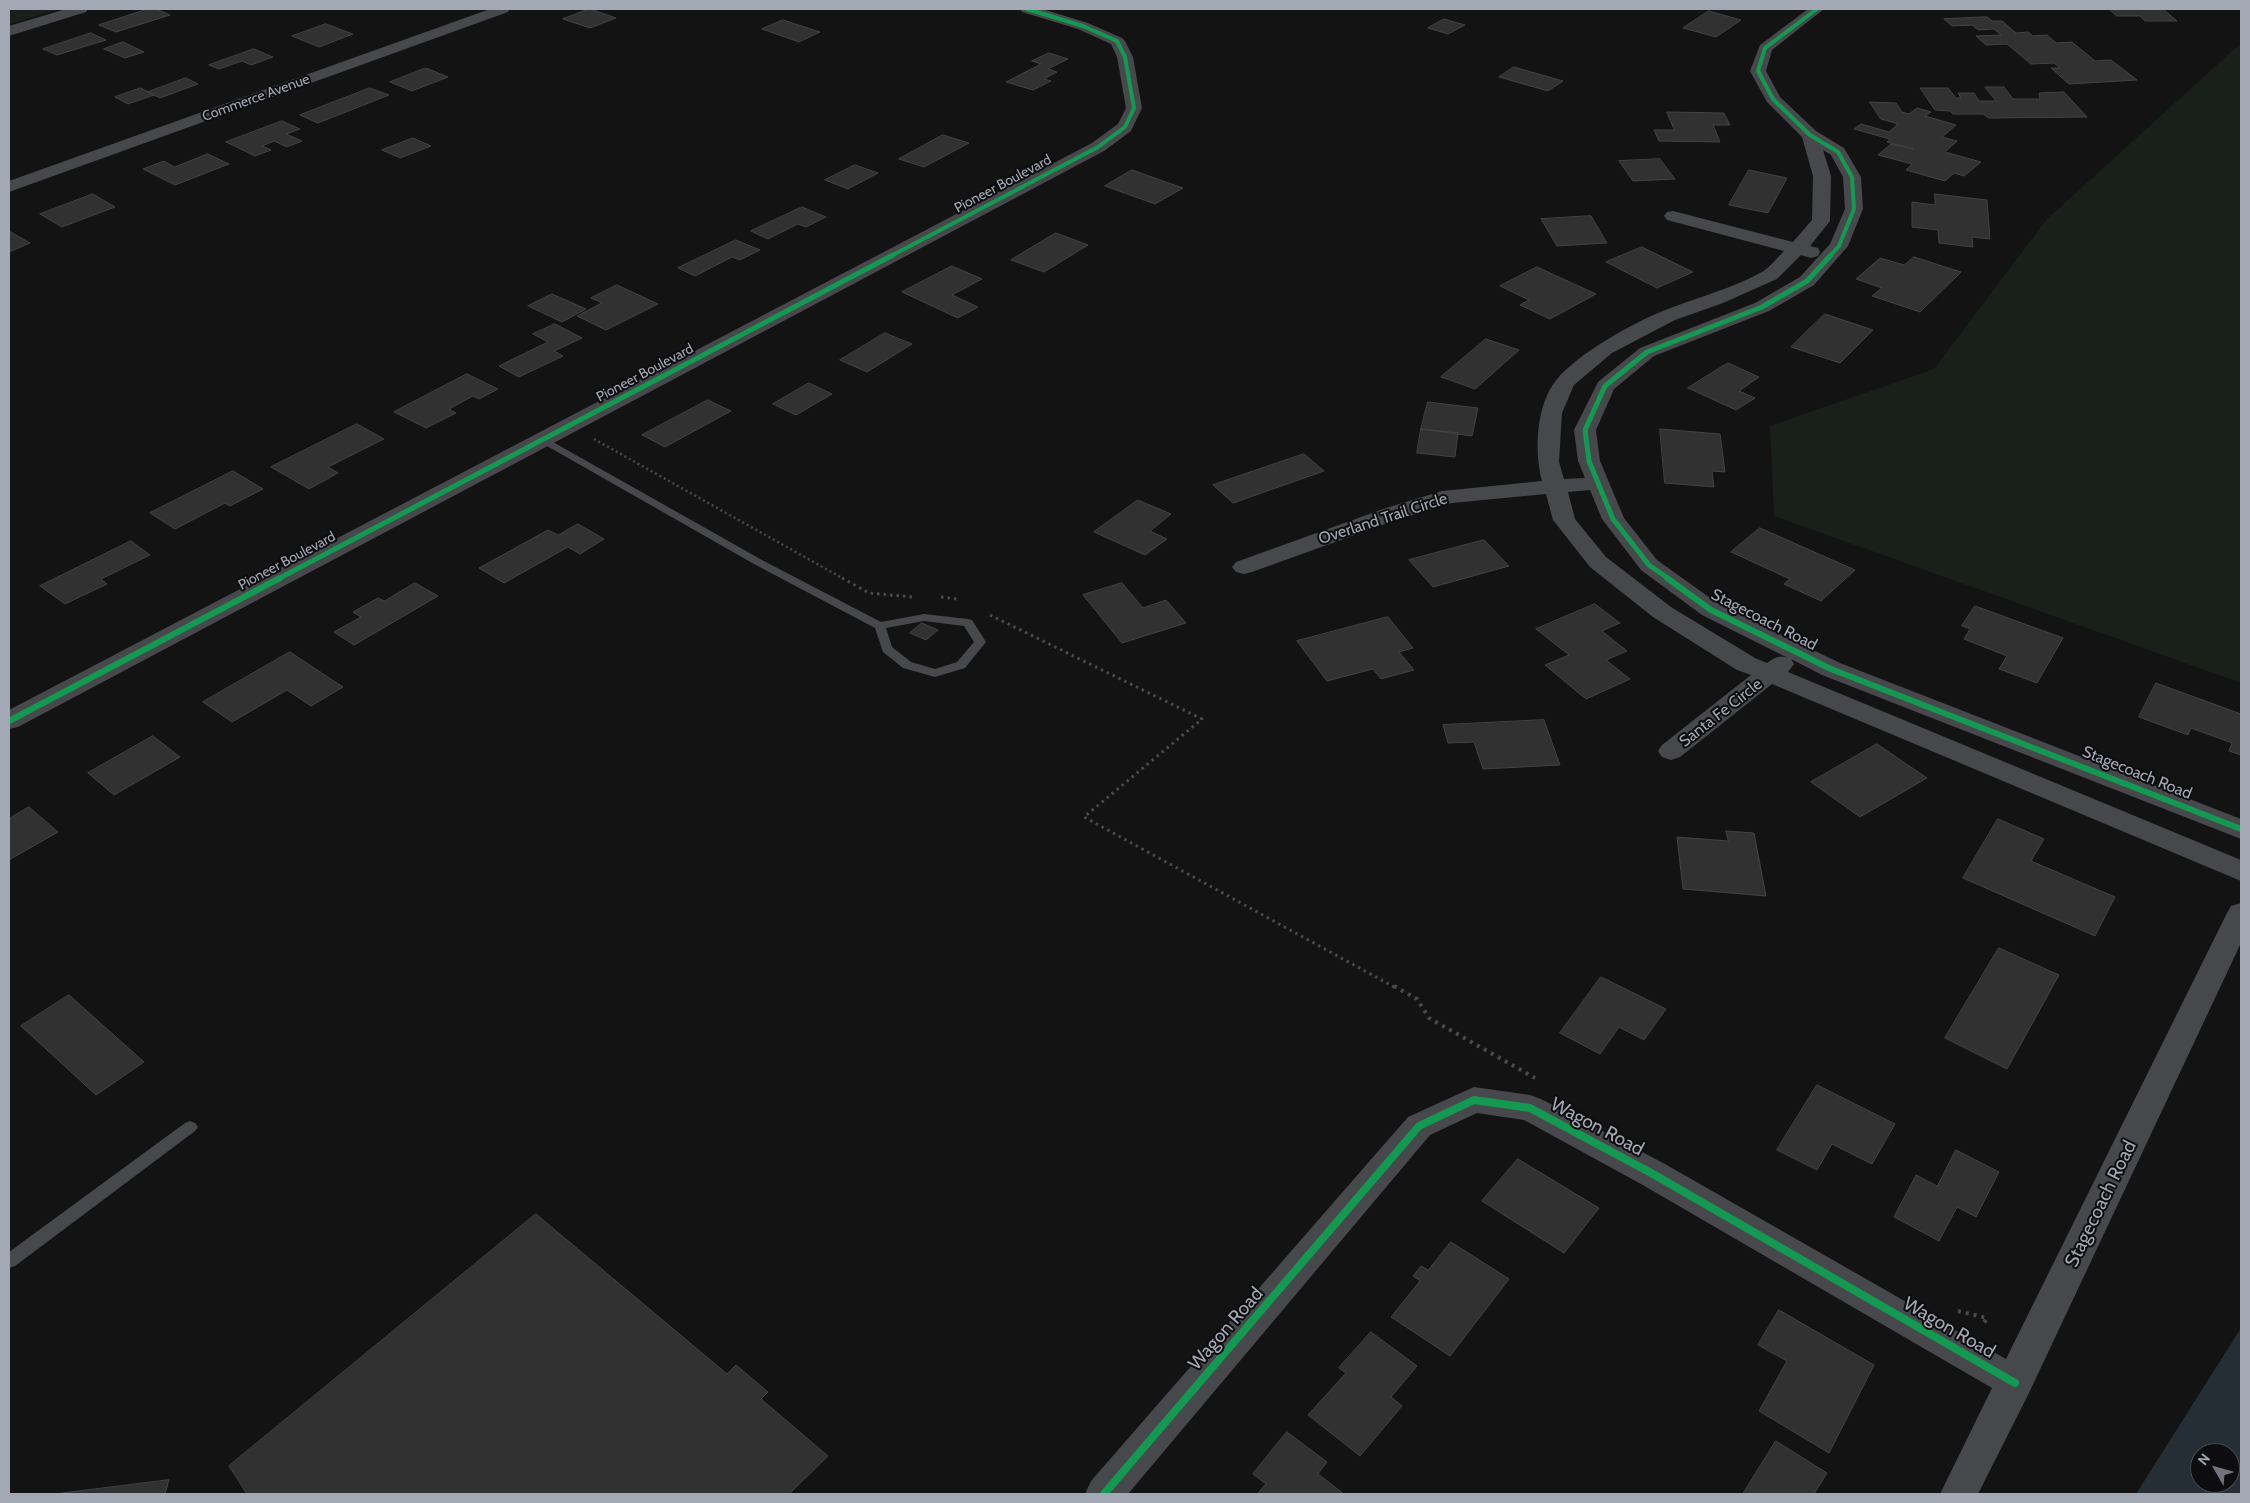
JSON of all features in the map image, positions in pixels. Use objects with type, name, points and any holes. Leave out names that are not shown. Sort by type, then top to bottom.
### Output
[{"type":"street","points":[[9,31],[81,9]]},
{"type":"street","name":"Pioneer Boulevard","points":[[9,721],[549,443],[1098,147],[1125,127],[1134,108],[1125,57],[1117,41],[1083,26],[1027,9]]},
{"type":"street","name":"Stagecoach Road","points":[[1817,9],[1765,48],[1758,71],[1773,99],[1810,135],[1838,152],[1852,177],[1854,208],[1839,246],[1807,281],[1762,307],[1647,352],[1604,386],[1585,430],[1589,461],[1613,520],[1649,565],[1711,610],[1795,652],[1831,669],[2241,829]]},
{"type":"street","name":"Commerce Avenue","points":[[9,187],[495,10]]},
{"type":"street","name":"Stagecoach Road","points":[[1810,135],[1822,176],[1821,220],[1798,248],[1770,274],[1716,299],[1668,316],[1605,349],[1565,382],[1551,413],[1548,462],[1564,520],[1598,562],[1662,612],[1746,664],[2241,870]]},
{"type":"street","points":[[1673,216],[1829,257]]},
{"type":"street","name":"Overland Trail Circle","points":[[1244,567],[1394,513],[1450,496],[1598,483]]},
{"type":"street","name":"Santa Fe Circle","points":[[1671,751],[1771,674],[1795,652]]},
{"type":"street","name":"Stagecoach Road","points":[[1960,1494],[2015,1384],[2241,913]]},
{"type":"street","name":"Wagon Road","points":[[1104,1494],[1419,1126],[1474,1100],[1530,1108],[1653,1174],[2015,1384]]},
{"type":"lane","points":[[549,443],[758,562],[880,626],[902,619],[931,616],[968,623],[980,642],[961,665],[935,673],[907,665],[887,649],[880,626]]},
{"type":"lane","points":[[9,1261],[190,1128]]},
{"type":"path","points":[[549,443],[581,431],[869,593],[916,597]]},
{"type":"path","points":[[935,597],[953,597],[962,602]]},
{"type":"path","points":[[989,615],[1202,719],[1084,817],[1418,999],[1430,1018],[1537,1079]]},
{"type":"path","points":[[1952,1309],[1987,1318],[1966,1355]]},
{"type":"shaded area","points":[[9,9],[60,9],[9,24]]},
{"type":"shaded area","points":[[2241,43],[2241,683],[1774,516],[1770,426],[1934,369],[2047,219]]},
{"type":"shaded area","points":[[2241,1328],[2241,1494],[2136,1494]]},
{"type":"building","points":[[148,9],[156,9],[170,15],[116,32],[99,25]]},
{"type":"building","points":[[589,9],[616,18],[590,28],[563,19]]},
{"type":"building","points":[[2109,9],[2163,9],[2177,21],[2145,21],[2140,16],[2117,16]]},
{"type":"building","points":[[1709,11],[1741,20],[1716,37],[1683,28]]},
{"type":"building","points":[[1987,17],[1992,21],[2002,21],[2016,33],[2028,32],[2033,36],[2047,35],[2056,43],[2072,42],[2095,61],[2111,60],[2137,80],[2069,84],[2051,68],[2060,68],[2054,63],[2031,64],[2007,44],[1986,45],[1976,36],[2001,35],[1994,29],[1978,30],[1972,25],[1952,26],[1944,19]]},
{"type":"building","points":[[1444,19],[1465,25],[1448,34],[1428,28]]},
{"type":"building","points":[[783,20],[820,32],[799,42],[762,29]]},
{"type":"building","points":[[326,24],[353,34],[319,47],[292,36]]},
{"type":"building","points":[[91,33],[106,40],[57,55],[43,49]]},
{"type":"building","points":[[123,42],[144,52],[125,58],[104,49]]},
{"type":"building","points":[[254,49],[273,57],[251,65],[242,61],[219,69],[209,65]]},
{"type":"building","points":[[1049,53],[1068,59],[1048,69],[1057,72],[1044,79],[1051,81],[1033,90],[1006,82],[1041,64],[1032,61]]},
{"type":"building","points":[[1514,67],[1563,81],[1548,91],[1499,77]]},
{"type":"building","points":[[426,68],[448,77],[412,91],[390,82]]},
{"type":"building","points":[[186,78],[198,84],[160,98],[148,92]]},
{"type":"building","points":[[1985,87],[2004,87],[2013,99],[2040,99],[2039,93],[2064,92],[2087,117],[1989,118],[1983,114],[1953,114],[1950,111],[1935,110],[1920,88],[1948,88],[1956,98],[1961,98],[1958,93],[1974,93],[1979,101],[1996,101]]},
{"type":"building","points":[[141,88],[154,95],[128,104],[115,97]]},
{"type":"building","points":[[370,88],[389,95],[318,123],[300,115]]},
{"type":"building","points":[[1870,102],[1896,103],[1902,112],[1909,114],[1917,108],[1931,112],[1925,116],[1956,125],[1942,137],[1957,141],[1945,152],[1981,162],[1964,176],[1954,173],[1945,181],[1906,170],[1912,164],[1878,155],[1891,144],[1913,149],[1887,142],[1890,139],[1854,129],[1861,124],[1889,132],[1898,124],[1881,119]]},
{"type":"building","points":[[1667,112],[1724,113],[1730,125],[1713,125],[1720,142],[1659,141],[1654,130],[1674,130]]},
{"type":"building","points":[[282,121],[300,129],[286,134],[302,141],[287,147],[274,141],[262,146],[271,150],[255,156],[226,142]]},
{"type":"building","points":[[943,135],[969,143],[924,167],[899,159]]},
{"type":"building","points":[[413,138],[431,146],[400,158],[382,150]]},
{"type":"building","points":[[208,154],[229,164],[175,185],[143,169],[164,161],[174,167]]},
{"type":"building","points":[[1660,159],[1675,179],[1633,181],[1619,161]]},
{"type":"building","points":[[855,165],[878,173],[848,189],[825,180]]},
{"type":"building","points":[[1132,170],[1183,188],[1155,204],[1105,186]]},
{"type":"building","points":[[1749,170],[1787,178],[1768,213],[1729,205]]},
{"type":"building","points":[[93,194],[115,207],[62,227],[40,214]]},
{"type":"building","points":[[1935,194],[1987,200],[1990,239],[1972,237],[1973,247],[1939,243],[1938,230],[1912,227],[1912,202],[1935,205]]},
{"type":"building","points":[[802,207],[826,217],[806,227],[798,224],[768,239],[751,231]]},
{"type":"building","points":[[1591,216],[1607,243],[1557,246],[1541,219]]},
{"type":"building","points":[[9,231],[30,243],[9,252]]},
{"type":"building","points":[[1056,233],[1088,245],[1044,272],[1011,260]]},
{"type":"building","points":[[736,240],[760,250],[740,260],[732,257],[695,276],[678,268]]},
{"type":"building","points":[[1642,247],[1693,272],[1657,288],[1606,262]]},
{"type":"building","points":[[1914,257],[1961,272],[1920,312],[1872,296],[1882,288],[1856,279],[1880,258],[1904,265]]},
{"type":"building","points":[[952,266],[982,279],[952,295],[978,307],[958,318],[902,292]]},
{"type":"building","points":[[1537,267],[1596,294],[1550,319],[1520,305],[1529,300],[1500,286]]},
{"type":"building","points":[[617,285],[658,304],[606,330],[577,316],[602,303],[591,298]]},
{"type":"building","points":[[552,294],[586,309],[562,322],[528,306]]},
{"type":"building","points":[[1825,314],[1873,330],[1840,363],[1791,347]]},
{"type":"building","points":[[555,324],[582,338],[554,351],[563,356],[519,377],[499,366],[548,342],[533,334]]},
{"type":"building","points":[[885,333],[912,344],[867,372],[840,360]]},
{"type":"building","points":[[1486,339],[1519,350],[1475,389],[1441,377]]},
{"type":"building","points":[[1728,363],[1759,377],[1739,391],[1755,398],[1736,410],[1688,388]]},
{"type":"building","points":[[467,374],[498,389],[479,399],[473,396],[449,409],[456,413],[426,428],[394,412]]},
{"type":"building","points":[[809,383],[832,394],[796,415],[773,404]]},
{"type":"building","points":[[708,400],[731,411],[665,447],[642,435]]},
{"type":"building","points":[[1428,402],[1478,408],[1472,436],[1421,429]]},
{"type":"building","points":[[357,424],[384,439],[328,467],[338,473],[309,489],[271,467]]},
{"type":"building","points":[[1421,429],[1458,433],[1455,457],[1417,453]]},
{"type":"building","points":[[1660,429],[1720,434],[1725,472],[1712,471],[1714,487],[1665,483]]},
{"type":"building","points":[[1304,454],[1324,471],[1233,503],[1213,485]]},
{"type":"building","points":[[233,471],[263,489],[230,506],[225,503],[175,529],[150,513]]},
{"type":"building","points":[[1138,500],[1171,514],[1150,531],[1167,539],[1145,555],[1094,532]]},
{"type":"building","points":[[578,524],[604,539],[580,554],[568,547],[504,583],[479,568],[548,530],[558,535]]},
{"type":"building","points":[[1760,528],[1855,570],[1821,601],[1784,584],[1790,579],[1731,552]]},
{"type":"building","points":[[1484,540],[1509,566],[1433,587],[1409,560]]},
{"type":"building","points":[[131,541],[150,555],[101,579],[107,584],[65,604],[40,586]]},
{"type":"building","points":[[415,583],[438,596],[354,645],[334,632],[361,617],[353,612],[378,598],[384,601]]},
{"type":"building","points":[[1122,583],[1143,608],[1166,600],[1186,623],[1122,643],[1083,595]]},
{"type":"building","points":[[1595,604],[1620,623],[1602,631],[1627,651],[1606,660],[1630,679],[1586,699],[1545,665],[1569,655],[1536,629]]},
{"type":"building","points":[[1975,606],[2063,638],[2037,683],[1999,669],[2007,656],[1964,639],[1970,629],[1962,626]]},
{"type":"building","points":[[1388,617],[1413,648],[1399,652],[1414,670],[1381,679],[1373,669],[1327,681],[1297,641]]},
{"type":"building","points":[[922,623],[938,630],[926,640],[910,633]]},
{"type":"building","points":[[290,652],[343,687],[311,706],[287,690],[232,722],[203,702]]},
{"type":"building","points":[[2156,683],[2241,714],[2241,755],[2229,751],[2232,743],[2191,728],[2188,735],[2139,717]]},
{"type":"building","points":[[1544,720],[1560,765],[1483,769],[1474,742],[1448,743],[1443,725]]},
{"type":"building","points":[[153,736],[180,757],[114,795],[88,773]]},
{"type":"building","points":[[1877,744],[1927,778],[1860,817],[1811,782]]},
{"type":"building","points":[[29,807],[58,832],[9,860],[9,819]]},
{"type":"building","points":[[1998,819],[2044,839],[2031,861],[2115,897],[2095,936],[1963,878]]},
{"type":"building","points":[[1726,831],[1754,833],[1766,896],[1683,889],[1677,837],[1728,841]]},
{"type":"building","points":[[1999,948],[2059,975],[2007,1069],[1945,1038]]},
{"type":"building","points":[[1601,977],[1666,1009],[1644,1040],[1619,1027],[1600,1054],[1560,1033]]},
{"type":"building","points":[[69,995],[144,1062],[96,1095],[21,1026]]},
{"type":"building","points":[[1817,1085],[1895,1124],[1872,1164],[1832,1144],[1817,1170],[1777,1150]]},
{"type":"building","points":[[1956,1150],[1999,1172],[1976,1217],[1957,1207],[1939,1241],[1894,1217],[1916,1175],[1937,1186]]},
{"type":"building","points":[[1518,1159],[1599,1208],[1564,1253],[1482,1201]]},
{"type":"building","points":[[536,1214],[727,1374],[736,1365],[768,1392],[761,1399],[828,1456],[789,1494],[247,1494],[229,1466]]},
{"type":"building","points":[[1451,1242],[1509,1279],[1450,1356],[1391,1317],[1420,1281],[1413,1276],[1421,1266],[1428,1270]]},
{"type":"building","points":[[1779,1310],[1874,1365],[1829,1453],[1759,1411],[1787,1361],[1758,1345]]},
{"type":"building","points":[[1371,1332],[1417,1366],[1391,1397],[1402,1406],[1360,1456],[1308,1415],[1346,1373],[1339,1368]]},
{"type":"building","points":[[1287,1432],[1327,1462],[1318,1474],[1344,1494],[1257,1494],[1266,1484],[1253,1474]]},
{"type":"building","points":[[1776,1441],[1827,1473],[1814,1494],[1743,1494]]},
{"type":"building","points":[[169,1480],[165,1494],[55,1494]]},
{"type":"cycle path","points":[[9,721],[1098,147],[1125,127],[1134,108],[1125,57],[1117,41],[1083,26],[1027,9]]},
{"type":"cycle path","points":[[1817,9],[1765,48],[1758,71],[1773,99],[1810,135],[1838,152],[1852,177],[1854,209],[1839,246],[1807,281],[1762,307],[1647,352],[1605,386],[1585,430],[1589,461],[1613,519],[1649,565],[1711,610],[1831,669],[2241,829]]},
{"type":"cycle path","points":[[1104,1494],[1419,1126],[1474,1100],[1530,1108],[1653,1174],[2015,1383]]}]
